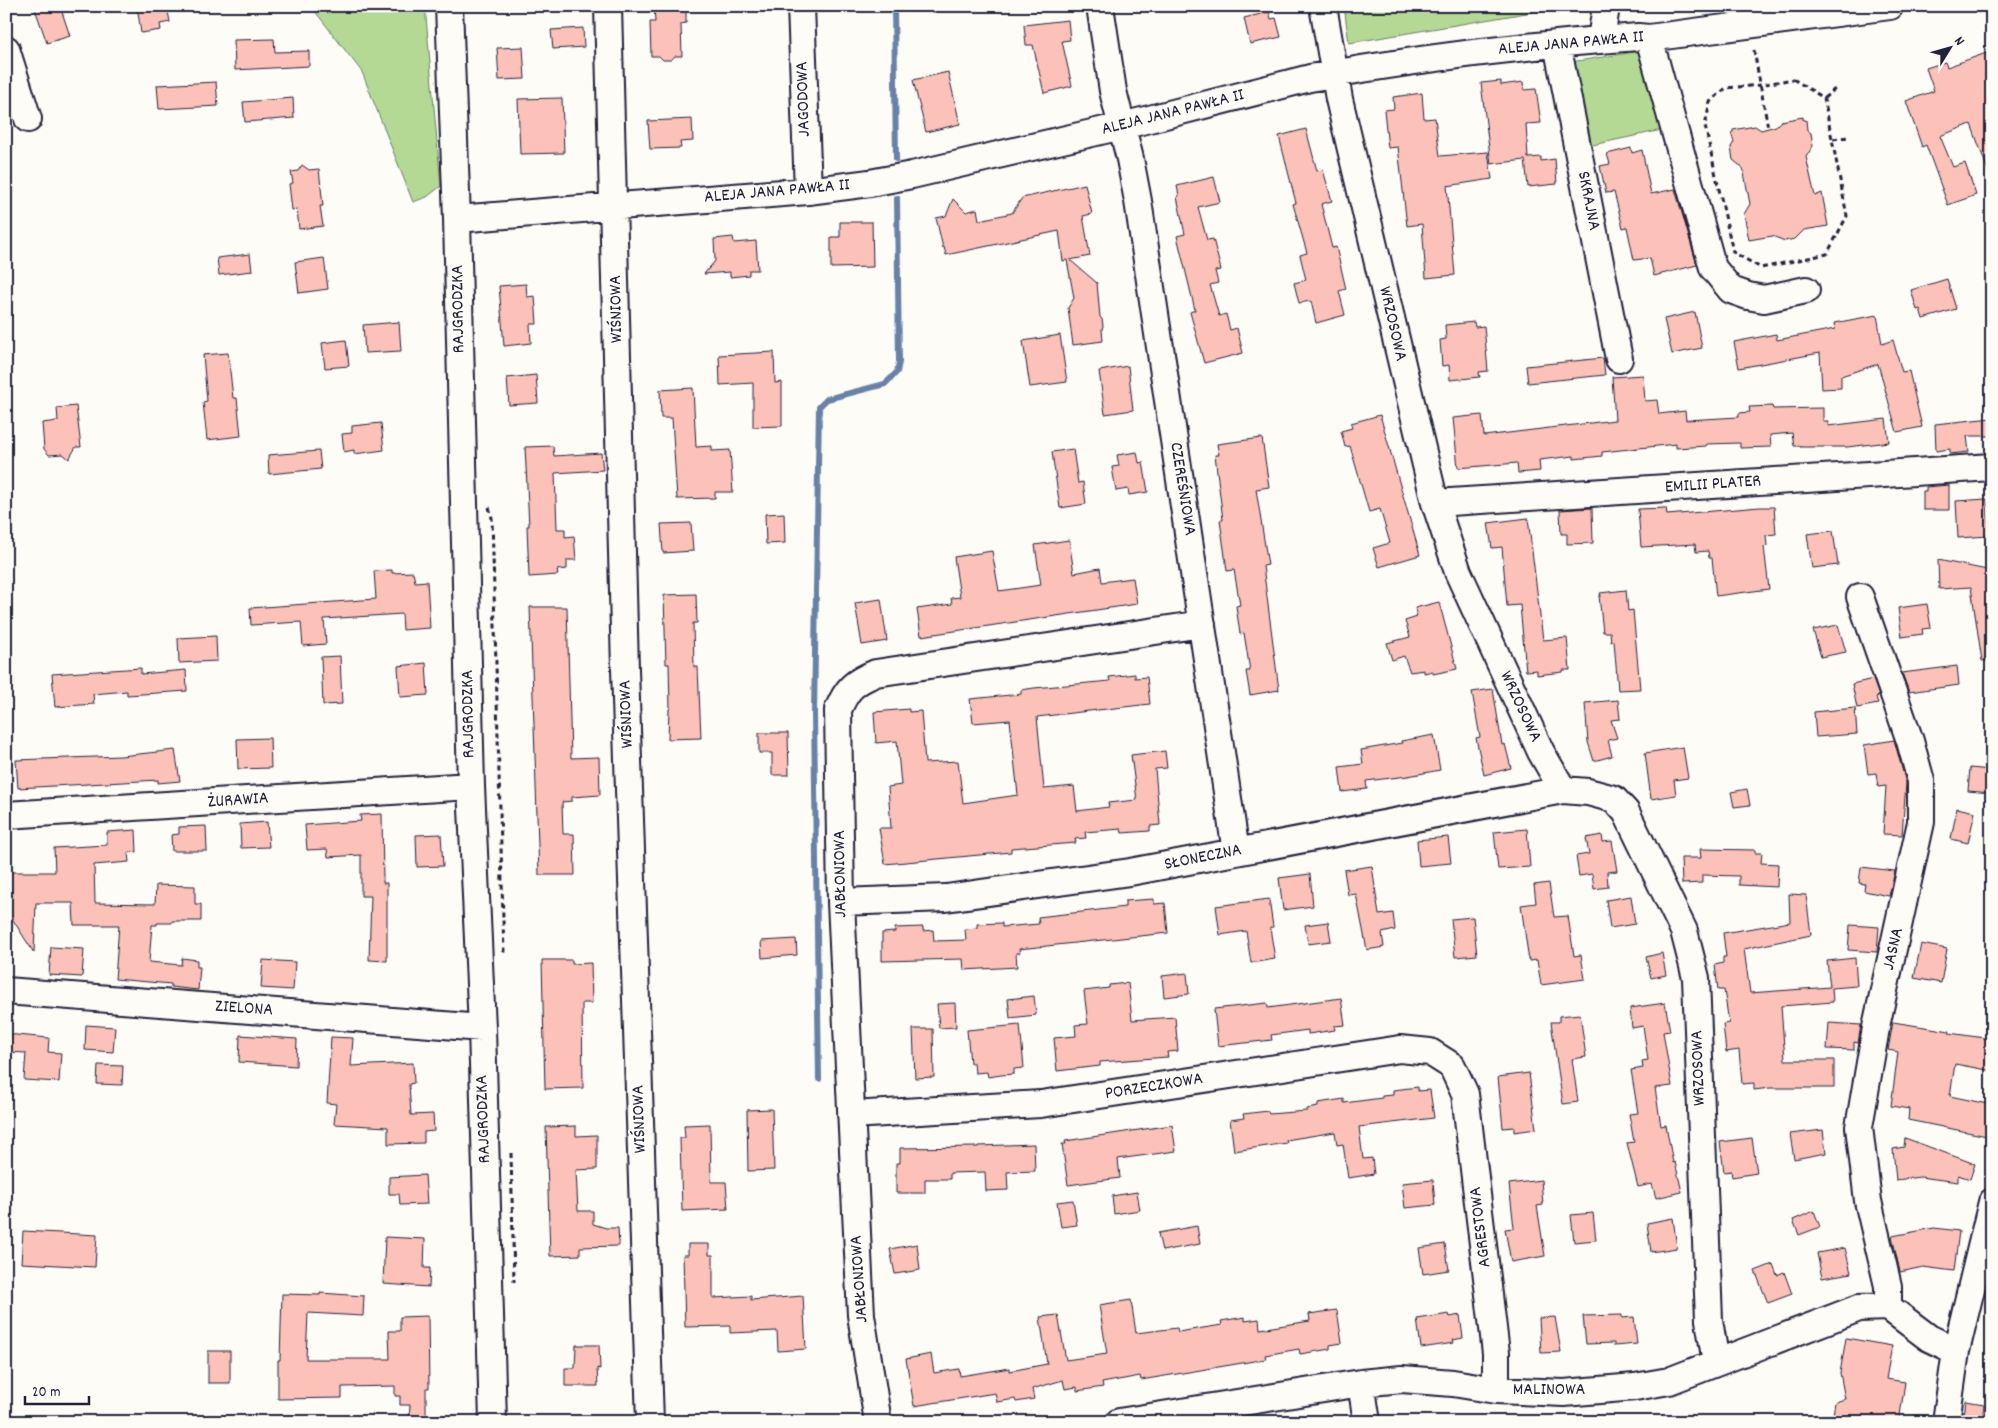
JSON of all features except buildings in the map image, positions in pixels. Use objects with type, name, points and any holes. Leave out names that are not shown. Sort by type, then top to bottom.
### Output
[{"type":"street","name":"RAJGRODZKA","points":[[449,6],[457,219],[471,786],[482,1028],[493,1422]]},
{"type":"street","name":"WIŚNIOWA","points":[[608,6],[625,669],[650,1422]]},
{"type":"street","name":"JAGODOWA","points":[[801,6],[808,191]]},
{"type":"street","points":[[1100,6],[1113,92],[1122,126]]},
{"type":"street","name":"WRZOSOWA","points":[[1323,6],[1334,73],[1435,503],[1458,572],[1541,752],[1563,790],[1588,792],[1614,799],[1626,812],[1684,931],[1696,978],[1709,1320],[1716,1363]]},
{"type":"street","points":[[1600,40],[1606,6]]},
{"type":"street","name":"ALEJA JANA PAWŁA II","points":[[457,219],[808,191],[870,183],[1122,126],[1334,73],[1430,58],[1600,40],[1649,38],[1885,6]]},
{"type":"street","points":[[1649,38],[1713,268],[1731,290],[1748,296],[1764,299],[1806,290]]},
{"type":"street","name":"SKRAJNA","points":[[1557,44],[1620,359]]},
{"type":"street","points":[[6,49],[28,119]]},
{"type":"street","name":"CZEREŚNIOWA","points":[[1122,126],[1138,201],[1236,852]]},
{"type":"street","name":"EMILII PLATER","points":[[1435,503],[1992,467]]},
{"type":"street","name":"JASNA","points":[[1860,597],[1910,741],[1921,781],[1921,822],[1877,1022],[1859,1128],[1868,1201],[1888,1286],[1888,1307]]},
{"type":"street","name":"JABŁONIOWA","points":[[878,1422],[861,1315],[841,902],[838,710],[846,692],[860,680],[876,673],[1202,624]]},
{"type":"street","name":"ŻURAWIA","points":[[6,815],[471,786]]},
{"type":"street","name":"SŁONECZNA","points":[[841,902],[946,898],[1130,872],[1563,790]]},
{"type":"street","name":"ZIELONA","points":[[6,991],[482,1028]]},
{"type":"street","name":"PORZECZKOWA","points":[[851,1115],[1041,1104],[1400,1049],[1430,1052],[1452,1066]]},
{"type":"street","name":"AGRESTOWA","points":[[1452,1066],[1465,1094],[1496,1353],[1496,1390]]},
{"type":"street","points":[[1946,1422],[1956,1351],[1983,1269],[1992,1202]]},
{"type":"street","points":[[1888,1307],[1929,1338],[1956,1351]]},
{"type":"street","name":"MALINOWA","points":[[1119,1422],[1402,1379],[1453,1383],[1496,1390],[1564,1393],[1635,1387],[1669,1381],[1859,1308],[1888,1307]]},
{"type":"street","points":[[1361,1384],[1367,1422]]},
{"type":"path","points":[[1754,50],[1768,128]]},
{"type":"path","points":[[1793,79],[1824,98],[1848,216],[1827,254],[1761,268],[1733,252],[1705,126],[1710,102],[1726,88],[1760,85],[1793,79]]},
{"type":"path","points":[[1824,98],[1836,88]]},
{"type":"path","points":[[1833,139],[1848,137]]},
{"type":"green space","points":[[311,6],[425,6],[441,186],[427,197],[413,202],[362,72]]},
{"type":"green space","points":[[1344,6],[1568,6],[1349,43]]},
{"type":"green space","points":[[1641,51],[1662,130],[1588,146],[1571,62]]},
{"type":"waterway","points":[[894,6],[896,159]]},
{"type":"waterway","points":[[819,1079],[814,714],[819,407],[827,399],[885,384],[897,372],[899,362],[897,198]]}]
